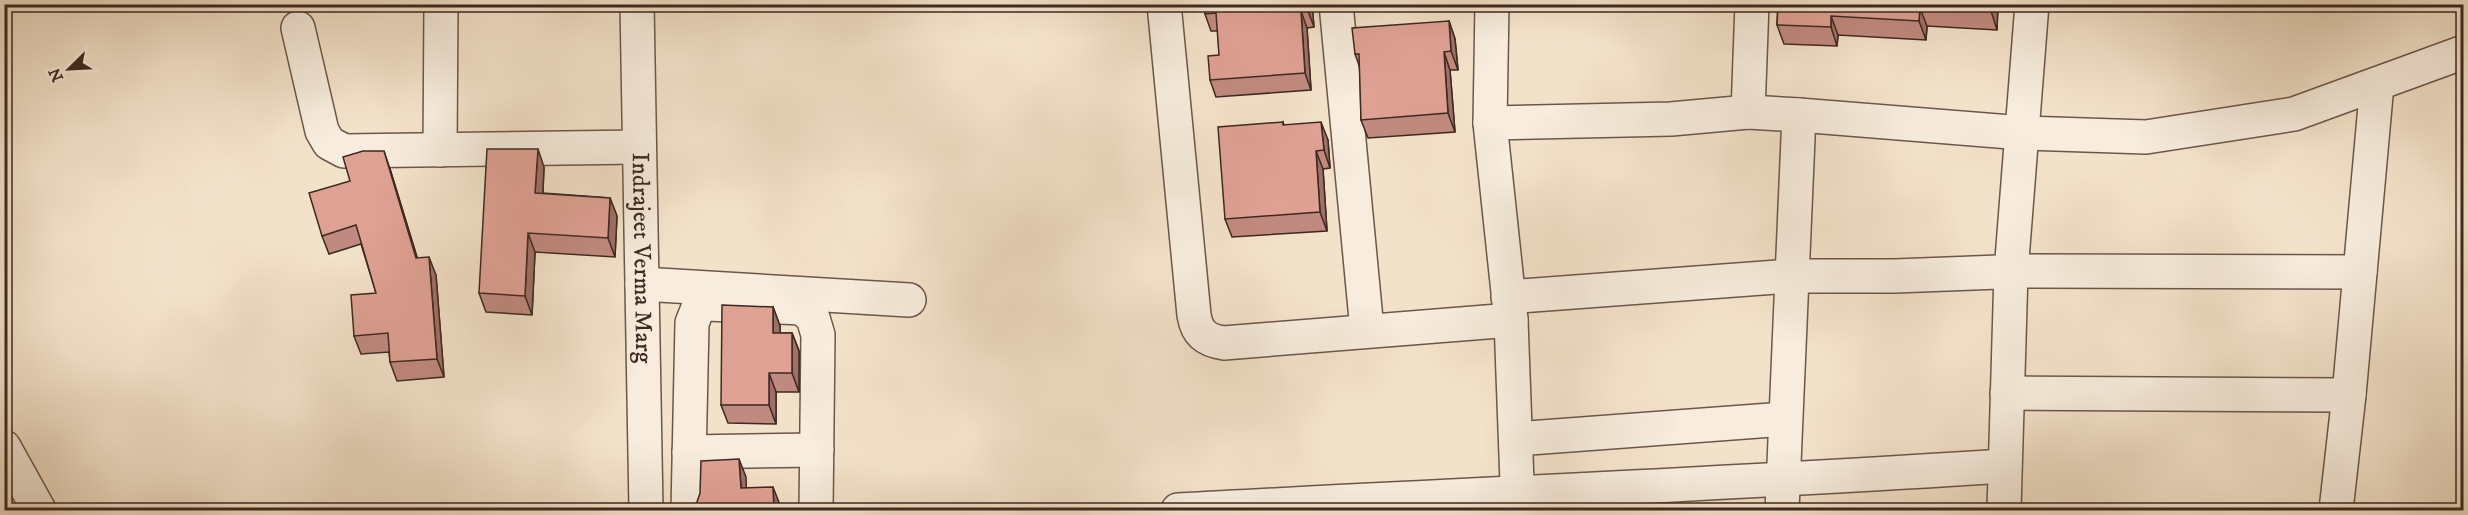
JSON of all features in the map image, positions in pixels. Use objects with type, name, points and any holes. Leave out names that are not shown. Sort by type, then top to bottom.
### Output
[{"type":"street","points":[[440,150],[441,4]]},
{"type":"street","name":"Indrajeet Verma Marg","points":[[636,4],[646,510]]},
{"type":"street","points":[[1164,4],[1194,315],[1199,332],[1209,341],[1224,343],[1367,330],[1509,309],[1791,276],[2011,272],[2360,272]]},
{"type":"street","points":[[1335,4],[1367,330]]},
{"type":"street","points":[[1492,4],[1490,123],[1509,309],[1518,501]]},
{"type":"street","points":[[1748,112],[1752,4]]},
{"type":"street","points":[[2004,510],[2011,272],[2032,4]]},
{"type":"street","points":[[298,28],[321,130],[330,143],[344,151],[639,147]]},
{"type":"street","points":[[1490,123],[1671,119],[1748,112],[1799,114],[2022,133],[2146,136],[2294,114],[2463,52]]},
{"type":"street","points":[[2336,510],[2349,395],[2377,84]]},
{"type":"street","points":[[1783,495],[1799,114]]},
{"type":"street","points":[[642,284],[909,300]]},
{"type":"street","points":[[688,510],[692,323],[698,308],[707,304],[802,308],[813,318],[818,335],[816,510]]},
{"type":"street","points":[[2007,393],[2349,395]]},
{"type":"street","points":[[1516,439],[1785,419]]},
{"type":"street","points":[[4,447],[39,510]]},
{"type":"street","points":[[689,452],[817,450]]},
{"type":"street","points":[[1178,510],[1783,495],[2004,466]]},
{"type":"building","points":[[1204,4],[1307,4],[1308,11],[1301,11],[1305,73],[1210,80],[1208,56],[1219,55],[1216,13],[1205,14]]},
{"type":"building","points":[[1778,4],[1991,4],[1991,11],[1920,8],[1919,21],[1831,16],[1831,27],[1777,25]]},
{"type":"building","points":[[1449,21],[1451,51],[1444,52],[1448,113],[1361,120],[1359,54],[1355,54],[1352,28]]},
{"type":"building","points":[[1283,122],[1283,125],[1321,122],[1324,150],[1316,151],[1320,212],[1225,219],[1218,127]]},
{"type":"building","points":[[487,149],[538,149],[535,193],[610,198],[608,238],[528,233],[525,296],[479,293]]},
{"type":"building","points":[[363,151],[384,151],[416,258],[429,257],[437,359],[390,362],[388,333],[354,336],[351,295],[376,293],[356,225],[322,236],[309,193],[350,181],[343,157]]},
{"type":"building","points":[[722,305],[773,307],[773,333],[792,333],[792,373],[769,373],[769,405],[721,405]]},
{"type":"building","points":[[739,459],[741,488],[773,487],[774,510],[690,510],[697,502],[700,493],[701,461]]}]
